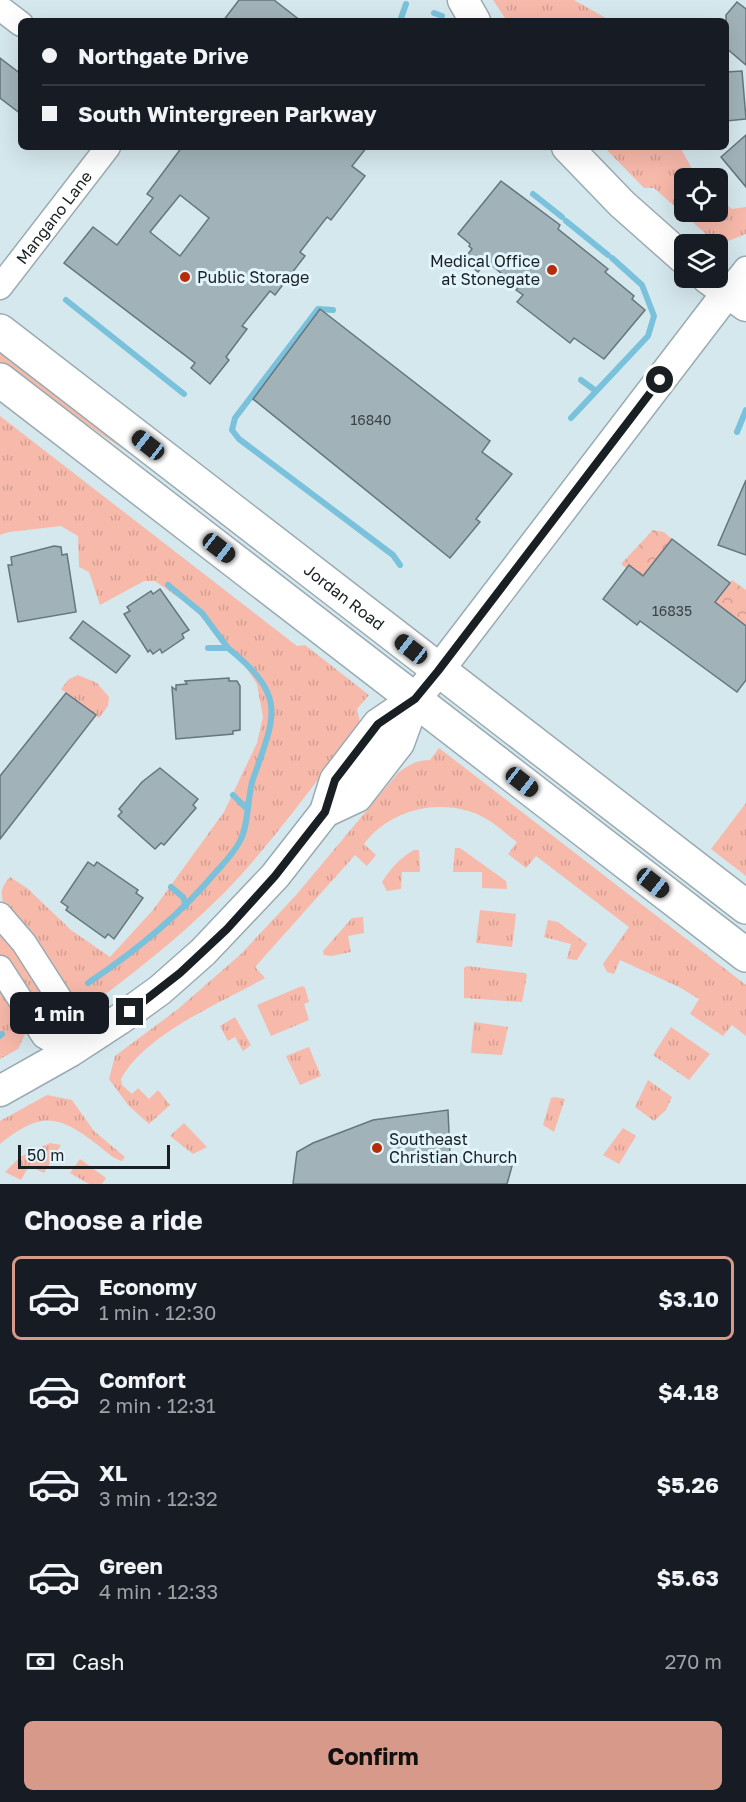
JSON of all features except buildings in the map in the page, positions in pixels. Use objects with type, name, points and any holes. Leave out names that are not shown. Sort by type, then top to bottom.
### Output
[{"type":"main road","name":"Jordan Road","points":[[0,331],[746,907]]},
{"type":"main road","points":[[0,380],[746,955]]},
{"type":"street","points":[[463,0],[474,18]]},
{"type":"street","points":[[0,8],[18,22]]},
{"type":"street","name":"Mangano Lane","points":[[0,287],[106,150]]},
{"type":"street","points":[[570,150],[622,204],[674,250]]},
{"type":"street","points":[[0,1091],[71,1051],[140,1005],[203,952],[275,876],[325,812],[357,796],[399,743],[415,699],[746,269]]},
{"type":"street","points":[[0,915],[24,943],[72,1018],[71,1051]]},
{"type":"street","points":[[0,968],[44,1036],[71,1051]]},
{"type":"green space","points":[[493,0],[574,0],[606,18],[505,18]]},
{"type":"green space","points":[[607,150],[682,150],[692,168],[674,168],[674,206],[654,188],[644,188]]},
{"type":"green space","points":[[728,206],[732,209],[746,207],[746,234],[728,241],[728,234],[706,234],[692,222],[728,222]]},
{"type":"green space","points":[[0,348],[158,473],[0,365]]},
{"type":"green space","points":[[0,416],[297,646],[305,645],[369,695],[357,709],[360,722],[355,731],[241,875],[171,942],[95,1002],[70,997],[5,908],[2,895],[4,885],[10,877],[27,888],[71,930],[110,957],[153,910],[224,812],[257,743],[263,717],[257,684],[245,666],[193,608],[155,581],[144,581],[100,605],[89,572],[79,567],[78,536],[61,526],[0,535]]},
{"type":"green space","points":[[653,530],[664,532],[672,539],[643,576],[629,566],[626,568],[621,564]]},
{"type":"green space","points":[[732,580],[746,590],[746,626],[715,602]]},
{"type":"green space","points":[[78,675],[97,683],[109,697],[108,706],[99,718],[61,689],[69,679]]},
{"type":"green space","points":[[439,748],[746,985],[746,1036],[732,1025],[723,1036],[690,1014],[699,999],[679,987],[620,960],[614,974],[607,972],[603,964],[629,927],[536,856],[526,868],[508,854],[517,842],[492,822],[468,811],[435,807],[403,814],[375,832],[364,844],[376,855],[367,866],[355,855],[255,967],[265,978],[186,1021],[148,1048],[132,1063],[121,1079],[122,1085],[132,1094],[138,1088],[149,1099],[158,1090],[170,1105],[149,1124],[128,1105],[109,1079],[115,1056],[178,1009],[241,954],[297,894],[398,773],[413,764],[430,760]]},
{"type":"green space","points":[[746,803],[746,876],[711,849]]},
{"type":"green space","points":[[455,848],[460,848],[506,881],[507,889],[482,888],[482,872],[453,872]]},
{"type":"green space","points":[[414,850],[419,850],[420,872],[402,872],[401,889],[387,891],[382,882],[385,877],[400,860]]},
{"type":"green space","points":[[480,910],[516,914],[512,947],[476,943]]},
{"type":"green space","points":[[363,917],[364,933],[348,936],[351,952],[324,955],[323,951],[352,918]]},
{"type":"green space","points":[[548,920],[558,922],[587,944],[577,960],[567,959],[571,944],[544,937]]},
{"type":"green space","points":[[0,931],[14,947],[58,1018],[51,1025],[0,955]]},
{"type":"green space","points":[[467,966],[525,973],[527,975],[522,1002],[464,998],[464,968]]},
{"type":"green space","points":[[0,983],[28,1028],[18,1049],[0,1059]]},
{"type":"green space","points":[[302,986],[305,988],[309,1002],[304,1004],[309,1020],[271,1036],[257,1005]]},
{"type":"green space","points":[[235,1017],[251,1045],[243,1051],[235,1037],[228,1041],[220,1026]]},
{"type":"green space","points":[[474,1022],[508,1027],[502,1055],[471,1053]]},
{"type":"green space","points":[[671,1027],[710,1054],[689,1080],[653,1055]]},
{"type":"green space","points":[[309,1047],[321,1076],[300,1085],[286,1056]]},
{"type":"green space","points":[[648,1080],[672,1097],[666,1110],[654,1121],[635,1107]]},
{"type":"green space","points":[[47,1095],[72,1100],[94,1131],[125,1157],[122,1161],[73,1128],[50,1121],[28,1126],[0,1144],[0,1121]]},
{"type":"green space","points":[[551,1098],[565,1099],[554,1132],[543,1125]]},
{"type":"green space","points":[[184,1123],[207,1147],[193,1154],[170,1136]]},
{"type":"green space","points":[[623,1128],[636,1136],[619,1164],[603,1155]]},
{"type":"green space","points":[[50,1143],[61,1145],[44,1173],[29,1166],[21,1180],[5,1172],[20,1157]]},
{"type":"green space","points":[[80,1159],[106,1178],[102,1184],[89,1184],[70,1173]]},
{"type":"waterway","points":[[401,18],[406,4]]},
{"type":"waterway","points":[[434,13],[442,16]]},
{"type":"waterway","points":[[533,194],[562,217]]},
{"type":"waterway","points":[[566,221],[608,255]]},
{"type":"waterway","points":[[571,418],[648,336],[654,316],[642,285],[612,258]]},
{"type":"waterway","points":[[66,300],[184,394]]},
{"type":"waterway","points":[[333,310],[318,309],[235,418],[232,430],[239,439],[393,555],[400,565]]},
{"type":"waterway","points":[[581,380],[596,391]]},
{"type":"waterway","points":[[737,432],[746,410]]},
{"type":"waterway","points":[[168,585],[202,613],[228,648]]},
{"type":"waterway","points":[[88,983],[140,946],[171,919],[229,858],[243,834],[251,786],[271,722],[271,707],[268,693],[247,665],[228,648],[208,648]]},
{"type":"waterway","points":[[233,795],[246,808]]},
{"type":"waterway","points":[[171,887],[183,897],[186,906]]},
{"type":"place","name":"Medical Office at Stonegate","points":[[552,270]]},
{"type":"place","name":"Public Storage","points":[[185,277]]},
{"type":"place","name":"Southeast Christian Church","points":[[377,1148]]},
{"type":"route","points":[[130,1012],[160,990],[203,952],[275,876],[325,812],[335,780],[348,762],[378,724],[415,699],[438,671],[660,380]]}]
